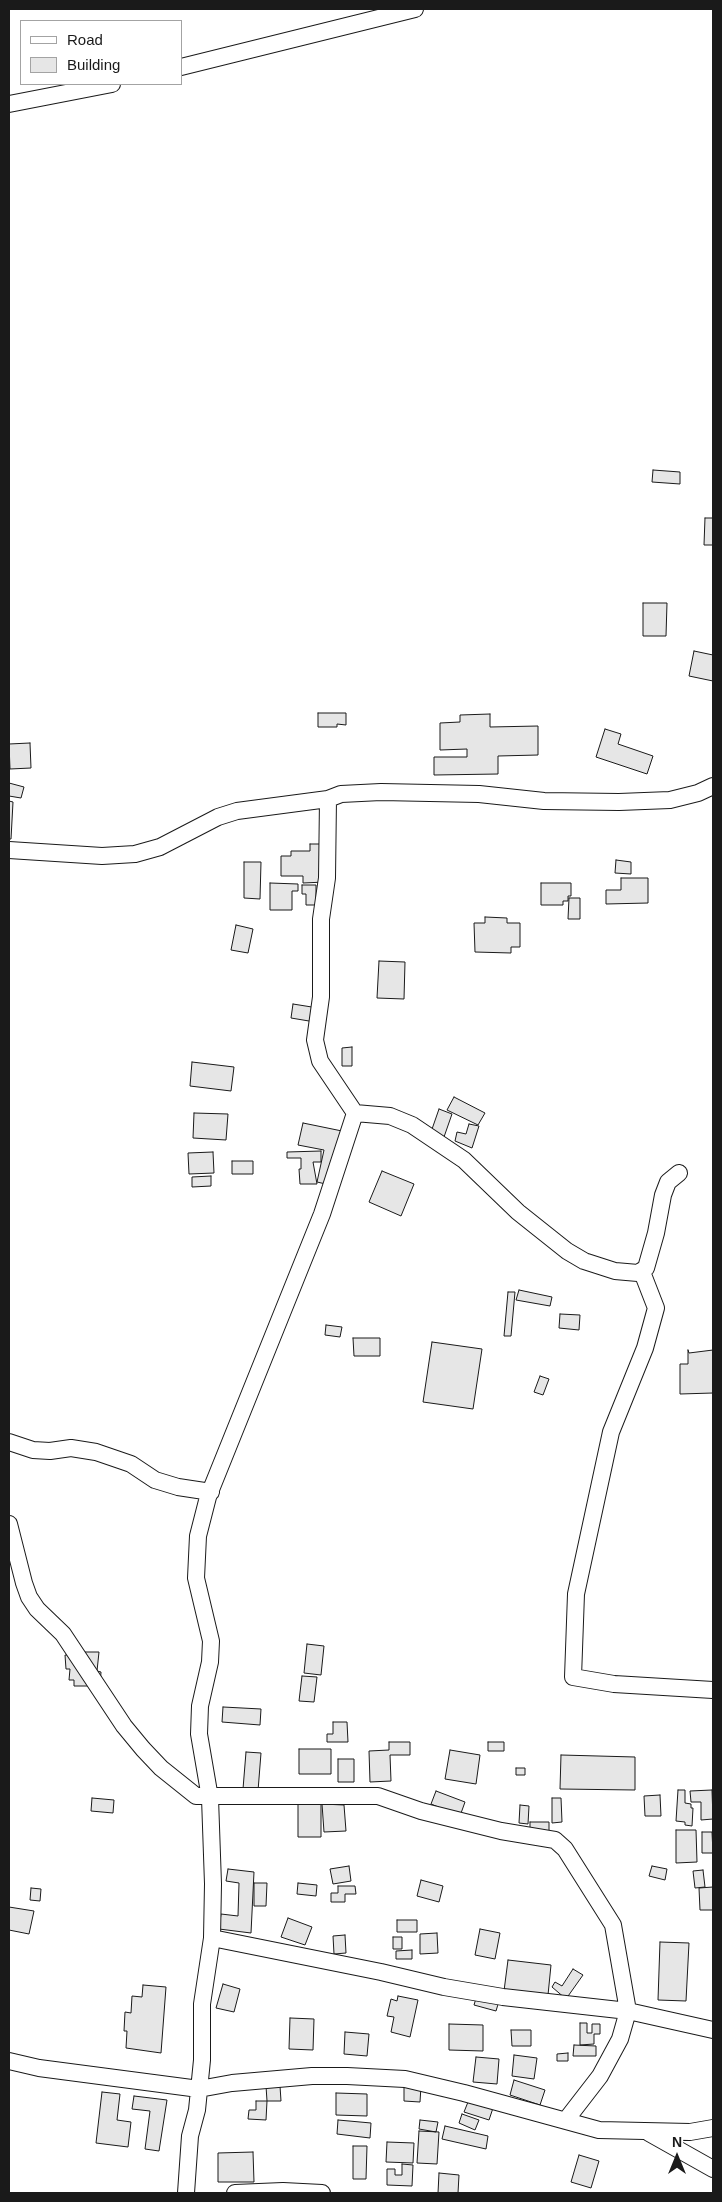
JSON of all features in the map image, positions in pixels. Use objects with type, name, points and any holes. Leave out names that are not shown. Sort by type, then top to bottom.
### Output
[{"type":"street","points":[[182,67],[396,11],[415,9]]},
{"type":"street","points":[[9,104],[107,85]]},
{"type":"street","points":[[9,850],[102,856],[135,854],[160,847],[218,817],[237,811],[328,799],[341,794],[381,792],[479,794],[544,801],[618,802],[670,800],[698,793],[713,786]]},
{"type":"street","points":[[328,799],[328,878],[321,919],[321,998],[315,1040],[320,1061],[355,1113]]},
{"type":"street","points":[[355,1113],[390,1116],[412,1124],[464,1160],[518,1212],[549,1238],[584,1261],[615,1271],[642,1272],[646,1268],[668,1182],[679,1173]]},
{"type":"street","points":[[186,2193],[190,2136],[197,2110],[202,2060],[202,2004],[212,1938],[213,1845],[210,1798],[199,1734],[200,1706],[210,1662],[211,1641],[196,1578],[201,1519],[322,1214],[355,1113]]},
{"type":"street","points":[[642,1272],[656,1308],[645,1348],[611,1432],[576,1594],[572,1677],[614,1684],[713,1690]]},
{"type":"street","points":[[9,1442],[33,1450],[50,1451],[71,1448],[96,1452],[131,1464],[155,1480],[178,1487],[212,1492]]},
{"type":"street","points":[[9,1524],[24,1583],[37,1609],[63,1634],[124,1726],[143,1749],[161,1768],[196,1796],[210,1798],[378,1796],[427,1813],[501,1831],[555,1840],[565,1849],[613,1925],[628,2011],[620,2039],[600,2076],[566,2120]]},
{"type":"street","points":[[212,1938],[381,1972],[444,1987],[504,1997],[628,2011],[713,2030]]},
{"type":"street","points":[[9,2061],[39,2068],[199,2089],[232,2083],[312,2076],[405,2079],[599,2130],[690,2132],[713,2128]]},
{"type":"street","points":[[647,2132],[713,2169]]},
{"type":"street","points":[[235,2193],[283,2191],[322,2193]]},
{"type":"building","points":[[653,470],[680,472],[680,484],[652,482]]},
{"type":"building","points":[[705,518],[713,518],[713,545],[704,545]]},
{"type":"building","points":[[643,603],[667,603],[666,636],[643,636]]},
{"type":"building","points":[[694,651],[713,655],[713,681],[689,676]]},
{"type":"building","points":[[318,713],[346,713],[346,725],[337,724],[337,727],[318,727]]},
{"type":"building","points":[[490,714],[490,727],[538,726],[538,755],[498,756],[498,774],[434,775],[434,757],[467,757],[467,749],[440,750],[440,723],[460,722],[460,715]]},
{"type":"building","points":[[605,729],[621,734],[618,744],[653,756],[647,774],[596,757]]},
{"type":"building","points":[[30,743],[31,768],[10,769],[9,744]]},
{"type":"building","points":[[9,783],[24,787],[21,798],[9,796]]},
{"type":"building","points":[[9,801],[13,802],[11,839],[9,839]]},
{"type":"building","points":[[310,844],[325,844],[325,882],[303,883],[303,876],[281,876],[281,856],[291,856],[291,851],[310,851]]},
{"type":"building","points":[[616,860],[631,862],[631,874],[615,873]]},
{"type":"building","points":[[244,862],[261,862],[260,899],[244,898]]},
{"type":"building","points":[[621,878],[648,878],[648,903],[606,904],[606,890],[621,890]]},
{"type":"building","points":[[270,883],[298,884],[298,891],[292,891],[292,910],[270,910]]},
{"type":"building","points":[[541,883],[571,883],[571,896],[568,896],[568,901],[563,901],[563,905],[541,905]]},
{"type":"building","points":[[302,885],[316,885],[316,905],[306,905],[306,894],[302,894]]},
{"type":"building","points":[[569,898],[580,898],[580,919],[568,919]]},
{"type":"building","points":[[485,917],[507,918],[507,923],[520,923],[520,947],[511,947],[511,953],[475,952],[474,923],[485,923]]},
{"type":"building","points":[[236,925],[253,929],[248,953],[231,950]]},
{"type":"building","points":[[379,961],[405,962],[404,999],[377,998]]},
{"type":"building","points":[[293,1004],[318,1008],[315,1022],[291,1018]]},
{"type":"building","points":[[352,1047],[352,1066],[342,1066],[342,1048]]},
{"type":"building","points":[[192,1062],[234,1067],[231,1091],[190,1086]]},
{"type":"building","points":[[454,1097],[485,1113],[478,1125],[447,1110]]},
{"type":"building","points":[[439,1109],[452,1114],[444,1137],[431,1132]]},
{"type":"building","points":[[194,1113],[228,1114],[226,1140],[193,1138]]},
{"type":"building","points":[[303,1123],[342,1131],[330,1185],[317,1182],[324,1150],[298,1145]]},
{"type":"building","points":[[469,1124],[479,1126],[472,1148],[455,1141],[457,1132],[466,1134]]},
{"type":"building","points":[[321,1151],[321,1162],[313,1162],[317,1184],[300,1184],[299,1169],[301,1169],[301,1158],[287,1158],[287,1152]]},
{"type":"building","points":[[213,1152],[214,1173],[189,1174],[188,1153]]},
{"type":"building","points":[[232,1161],[253,1161],[253,1174],[232,1174]]},
{"type":"building","points":[[382,1171],[414,1184],[401,1216],[369,1202]]},
{"type":"building","points":[[211,1176],[211,1186],[192,1187],[192,1177]]},
{"type":"building","points":[[519,1290],[552,1297],[550,1306],[516,1300]]},
{"type":"building","points":[[508,1292],[515,1292],[511,1336],[504,1336]]},
{"type":"building","points":[[560,1314],[580,1315],[579,1330],[559,1328]]},
{"type":"building","points":[[326,1325],[342,1327],[340,1337],[325,1335]]},
{"type":"building","points":[[353,1338],[380,1338],[380,1356],[354,1356]]},
{"type":"building","points":[[432,1342],[482,1349],[473,1409],[423,1402]]},
{"type":"building","points":[[688,1350],[689,1353],[713,1350],[713,1393],[680,1394],[680,1364],[688,1364]]},
{"type":"building","points":[[540,1376],[549,1379],[543,1395],[534,1392]]},
{"type":"building","points":[[307,1644],[324,1646],[321,1675],[304,1673]]},
{"type":"building","points":[[71,1652],[99,1652],[97,1671],[101,1672],[100,1686],[74,1686],[74,1680],[69,1680],[70,1669],[66,1669],[65,1655],[71,1655]]},
{"type":"building","points":[[302,1676],[317,1677],[314,1702],[299,1701]]},
{"type":"building","points":[[223,1707],[261,1709],[260,1725],[222,1722]]},
{"type":"building","points":[[333,1722],[347,1722],[348,1742],[327,1742],[327,1734],[333,1734]]},
{"type":"building","points":[[389,1742],[410,1742],[410,1755],[390,1755],[391,1781],[370,1782],[369,1751],[389,1750]]},
{"type":"building","points":[[488,1742],[504,1742],[504,1751],[488,1751]]},
{"type":"building","points":[[299,1749],[331,1749],[331,1774],[299,1774]]},
{"type":"building","points":[[450,1750],[480,1755],[476,1784],[445,1779]]},
{"type":"building","points":[[246,1752],[261,1753],[258,1791],[243,1789]]},
{"type":"building","points":[[561,1755],[635,1757],[635,1790],[560,1789]]},
{"type":"building","points":[[338,1759],[354,1759],[354,1782],[338,1782]]},
{"type":"building","points":[[516,1768],[525,1768],[525,1775],[516,1775]]},
{"type":"building","points":[[678,1790],[685,1790],[685,1803],[691,1804],[691,1808],[693,1808],[692,1826],[685,1825],[685,1822],[676,1821]]},
{"type":"building","points":[[712,1790],[713,1819],[701,1820],[701,1802],[691,1802],[690,1791]]},
{"type":"building","points":[[436,1791],[465,1802],[460,1816],[431,1804]]},
{"type":"building","points":[[660,1795],[661,1816],[645,1816],[644,1796]]},
{"type":"building","points":[[92,1798],[114,1800],[113,1813],[91,1811]]},
{"type":"building","points":[[552,1798],[561,1798],[562,1822],[552,1823]]},
{"type":"building","points":[[298,1804],[321,1804],[321,1837],[298,1837]]},
{"type":"building","points":[[322,1804],[344,1805],[346,1831],[324,1832]]},
{"type":"building","points":[[520,1805],[529,1806],[528,1824],[519,1823]]},
{"type":"building","points":[[530,1822],[549,1822],[549,1836],[530,1836]]},
{"type":"building","points":[[676,1830],[696,1830],[697,1862],[676,1863]]},
{"type":"building","points":[[702,1832],[712,1832],[713,1853],[702,1853]]},
{"type":"building","points":[[349,1866],[351,1881],[333,1884],[330,1869]]},
{"type":"building","points":[[652,1866],[667,1869],[665,1880],[649,1876]]},
{"type":"building","points":[[228,1869],[254,1872],[251,1933],[219,1929],[221,1914],[238,1916],[239,1883],[226,1881]]},
{"type":"building","points":[[703,1870],[705,1887],[695,1888],[693,1871]]},
{"type":"building","points":[[421,1880],[443,1886],[439,1902],[417,1896]]},
{"type":"building","points":[[254,1883],[267,1883],[266,1906],[254,1906]]},
{"type":"building","points":[[298,1883],[317,1885],[316,1896],[297,1894]]},
{"type":"building","points":[[338,1886],[355,1886],[356,1894],[345,1894],[345,1902],[331,1902],[331,1893],[338,1893]]},
{"type":"building","points":[[713,1887],[713,1910],[700,1910],[699,1888]]},
{"type":"building","points":[[31,1888],[41,1889],[40,1901],[30,1900]]},
{"type":"building","points":[[9,1907],[34,1911],[29,1934],[9,1930]]},
{"type":"building","points":[[288,1918],[312,1927],[305,1945],[281,1937]]},
{"type":"building","points":[[397,1920],[417,1920],[417,1932],[397,1932]]},
{"type":"building","points":[[480,1929],[500,1933],[495,1959],[475,1955]]},
{"type":"building","points":[[437,1933],[438,1953],[420,1954],[420,1934]]},
{"type":"building","points":[[345,1935],[346,1953],[334,1954],[333,1936]]},
{"type":"building","points":[[393,1937],[402,1937],[402,1949],[393,1949]]},
{"type":"building","points":[[660,1942],[689,1943],[686,2001],[658,2000]]},
{"type":"building","points":[[412,1950],[412,1959],[396,1959],[396,1951]]},
{"type":"building","points":[[508,1960],[551,1965],[548,1995],[504,1991]]},
{"type":"building","points":[[573,1969],[583,1975],[566,1999],[552,1987],[555,1982],[562,1986]]},
{"type":"building","points":[[223,1984],[240,1989],[234,2012],[216,2008]]},
{"type":"building","points":[[143,1985],[166,1987],[161,2053],[126,2048],[127,2031],[124,2031],[125,2012],[131,2013],[132,1996],[142,1997]]},
{"type":"building","points":[[477,1995],[499,2001],[496,2011],[474,2005]]},
{"type":"building","points":[[398,1996],[418,2000],[410,2037],[391,2032],[394,2017],[387,2016],[391,1999],[397,2001]]},
{"type":"building","points":[[290,2018],[314,2019],[313,2050],[289,2049]]},
{"type":"building","points":[[580,2023],[587,2023],[587,2033],[592,2033],[592,2024],[600,2024],[600,2034],[594,2034],[594,2044],[580,2045]]},
{"type":"building","points":[[449,2024],[483,2025],[483,2051],[449,2050]]},
{"type":"building","points":[[511,2030],[531,2030],[531,2046],[512,2046]]},
{"type":"building","points":[[345,2032],[369,2034],[367,2056],[344,2054]]},
{"type":"building","points":[[574,2045],[596,2046],[596,2056],[573,2056]]},
{"type":"building","points":[[568,2053],[568,2061],[557,2061],[557,2054]]},
{"type":"building","points":[[514,2055],[537,2058],[534,2079],[512,2076]]},
{"type":"building","points":[[476,2057],[499,2059],[497,2084],[473,2082]]},
{"type":"building","points":[[514,2080],[545,2090],[540,2105],[510,2095]]},
{"type":"building","points":[[404,2085],[421,2086],[420,2102],[404,2101]]},
{"type":"building","points":[[266,2086],[280,2086],[281,2101],[267,2101]]},
{"type":"building","points":[[102,2092],[120,2094],[117,2120],[131,2122],[128,2147],[96,2143]]},
{"type":"building","points":[[336,2093],[367,2094],[367,2116],[336,2115]]},
{"type":"building","points":[[134,2096],[167,2100],[159,2151],[145,2149],[150,2111],[132,2109]]},
{"type":"building","points":[[470,2097],[494,2105],[489,2120],[464,2112]]},
{"type":"building","points":[[256,2101],[267,2101],[266,2120],[248,2119],[249,2110],[256,2110]]},
{"type":"building","points":[[462,2114],[479,2120],[475,2130],[459,2123]]},
{"type":"building","points":[[338,2120],[371,2123],[370,2138],[337,2134]]},
{"type":"building","points":[[420,2120],[438,2122],[436,2132],[419,2129]]},
{"type":"building","points":[[445,2126],[488,2136],[486,2149],[442,2139]]},
{"type":"building","points":[[419,2131],[439,2132],[437,2164],[417,2163]]},
{"type":"building","points":[[387,2142],[414,2143],[413,2163],[386,2162]]},
{"type":"building","points":[[353,2146],[367,2146],[366,2179],[353,2179]]},
{"type":"building","points":[[253,2152],[254,2182],[218,2182],[218,2153]]},
{"type":"building","points":[[579,2155],[599,2161],[591,2188],[571,2182]]},
{"type":"building","points":[[402,2164],[413,2165],[412,2186],[387,2185],[387,2169],[395,2169],[395,2175],[402,2175]]},
{"type":"building","points":[[439,2173],[459,2175],[458,2193],[438,2193]]}]
